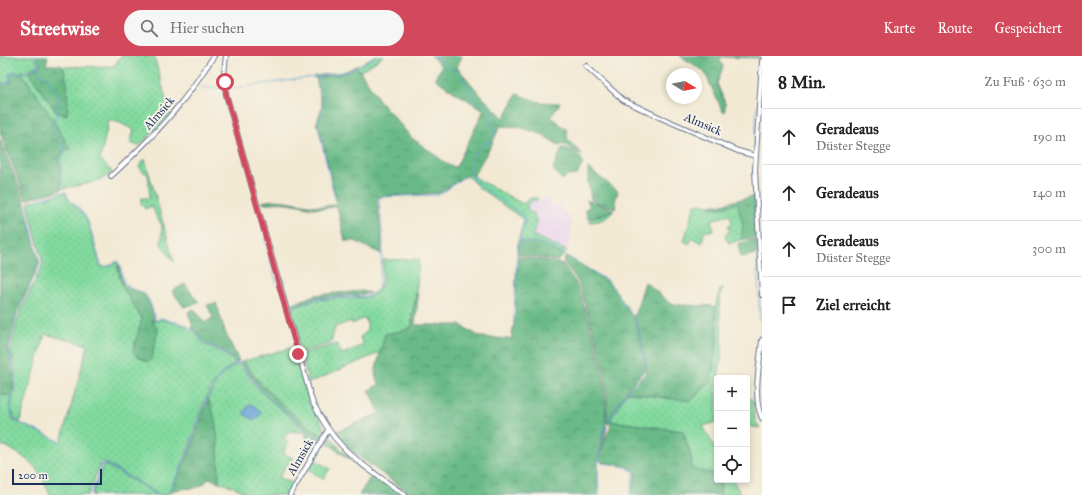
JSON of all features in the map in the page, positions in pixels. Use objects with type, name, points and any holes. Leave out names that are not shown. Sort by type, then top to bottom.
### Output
[{"type":"street","name":"Almsick","points":[[111,176],[136,153],[163,124],[181,103],[214,56]]},
{"type":"street","points":[[226,56],[224,74],[226,94],[307,387],[314,405],[328,430],[341,446],[406,495]]},
{"type":"street","points":[[762,61],[755,183],[761,253],[762,295]]},
{"type":"street","name":"Almsick","points":[[586,66],[618,96],[629,103],[738,151],[756,156]]},
{"type":"street","points":[[762,340],[756,399],[762,418]]},
{"type":"street","name":"Almsick","points":[[290,495],[328,430]]},
{"type":"shaded area","points":[[549,197],[552,207],[560,205],[562,211],[566,213],[572,224],[567,251],[532,235],[537,223],[534,214],[528,210],[528,203],[532,200],[536,201],[537,199],[539,201]]},
{"type":"green space","points":[[0,56],[37,56],[36,61],[39,64],[28,70],[57,113],[65,73],[62,67],[114,66],[121,56],[154,56],[170,114],[139,146],[130,143],[134,130],[120,123],[109,120],[100,159],[112,172],[95,182],[62,189],[62,178],[60,175],[62,169],[60,157],[63,155],[65,149],[69,149],[54,121],[22,73],[27,72],[11,72],[9,74],[10,82],[1,84],[0,86]]},
{"type":"green space","points":[[38,56],[48,56],[46,65],[61,65],[64,69],[67,81],[67,115],[57,113],[29,72],[41,65],[37,60]]},
{"type":"green space","points":[[374,56],[384,56],[361,71],[358,68],[344,73],[314,78],[314,76],[343,72]]},
{"type":"green space","points":[[431,56],[462,56],[457,67],[484,99],[504,118],[517,94],[540,102],[560,103],[551,117],[567,130],[567,138],[583,156],[562,143],[560,146],[541,134],[519,127],[500,126],[491,146],[473,176],[470,173],[440,193],[382,196],[377,198],[382,244],[381,254],[355,241],[345,241],[337,206],[329,208],[316,208],[283,203],[264,204],[262,202],[281,200],[318,206],[337,204],[319,127],[316,125],[322,106],[316,78],[344,73],[358,68],[379,100],[412,138],[450,166],[456,167],[484,110],[436,79],[441,66]]},
{"type":"green space","points":[[680,56],[759,56],[759,58],[721,57],[720,61],[723,67],[717,83],[725,103],[725,112],[723,112],[704,71],[702,68],[699,68]]},
{"type":"green space","points":[[22,73],[54,121],[70,149],[65,149],[60,155],[59,165],[61,169],[59,175],[61,178],[61,190],[26,200],[0,132],[0,88],[1,84],[11,83],[10,74]]},
{"type":"green space","points":[[0,139],[25,203],[39,263],[17,314],[8,349],[8,352],[10,352],[13,372],[12,396],[0,394]]},
{"type":"green space","points":[[562,148],[575,152],[583,163],[577,175],[567,176],[562,180],[553,169]]},
{"type":"green space","points":[[145,159],[174,262],[161,244],[162,225],[152,206],[145,209],[141,203],[142,198],[150,198],[148,174],[143,172],[139,166]]},
{"type":"green space","points":[[588,168],[618,191],[615,202],[616,208],[597,203],[591,199],[588,183]]},
{"type":"green space","points":[[470,173],[477,179],[523,204],[529,198],[538,198],[536,201],[530,201],[527,206],[529,212],[534,213],[537,224],[532,235],[567,251],[564,255],[557,251],[518,241],[523,219],[478,187],[467,175]]},
{"type":"green space","points":[[65,192],[68,200],[69,199],[72,204],[81,211],[89,225],[101,267],[106,267],[118,262],[122,286],[142,319],[133,351],[152,320],[157,322],[160,319],[186,325],[196,333],[204,344],[224,354],[236,363],[225,370],[210,391],[199,415],[185,459],[167,495],[160,495],[104,462],[101,462],[88,495],[50,495],[41,476],[33,465],[4,445],[3,447],[0,442],[0,394],[12,396],[10,408],[13,420],[61,442],[88,345],[45,334],[20,422],[15,419],[11,408],[15,372],[11,350],[17,322],[22,308],[43,264],[28,205],[29,202]]},
{"type":"green space","points":[[754,196],[756,237],[741,240],[743,225],[738,206],[739,203],[720,208],[711,207],[711,205],[718,205]]},
{"type":"green space","points":[[587,200],[614,210],[588,219],[585,209],[590,207]]},
{"type":"green space","points":[[739,202],[743,225],[741,240],[729,243],[726,239],[725,235],[730,231],[728,226],[732,223],[730,215],[711,220],[714,230],[704,232],[702,243],[692,238],[689,244],[684,241],[695,204],[711,205],[711,207],[720,208]]},
{"type":"green space","points":[[614,210],[609,216],[603,219],[589,222],[592,218]]},
{"type":"green space","points":[[756,239],[757,254],[741,257],[738,244]]},
{"type":"green space","points":[[518,241],[543,244],[564,255],[557,261],[517,254]]},
{"type":"green space","points":[[517,256],[563,264],[576,283],[589,321],[604,378],[606,425],[602,434],[598,459],[598,495],[412,495],[351,451],[343,444],[335,432],[380,413],[369,390],[380,384],[376,379],[375,373],[385,334],[403,331],[412,327],[412,315],[417,292],[418,298],[415,325],[461,325],[480,337],[511,339],[514,324]]},
{"type":"green space","points":[[566,256],[608,282],[633,316],[638,330],[645,364],[644,371],[627,390],[608,422],[611,419],[611,421],[683,431],[691,457],[692,469],[714,473],[714,483],[721,483],[720,495],[631,495],[636,473],[633,470],[621,465],[604,462],[603,464],[599,459],[603,435],[607,426],[602,452],[611,425],[607,423],[606,378],[578,282],[563,261]]},
{"type":"green space","points":[[419,259],[412,326],[403,331],[385,334],[381,352],[309,383],[301,354],[337,344],[342,354],[363,345],[360,337],[366,331],[366,321],[365,318],[352,324],[351,321],[335,327],[331,343],[301,352],[289,311],[310,301],[368,297],[380,287],[382,282],[383,260]]},
{"type":"green space","points":[[119,265],[124,284],[131,289],[144,294],[151,304],[154,320],[152,320],[158,331],[151,360],[148,362],[133,352],[142,319],[122,286],[117,266]]},
{"type":"green space","points":[[280,277],[282,277],[291,305],[314,295],[362,291],[370,293],[316,298],[289,309]]},
{"type":"green space","points":[[645,282],[670,303],[681,305],[714,306],[716,308],[717,342],[711,382],[690,401],[627,392],[646,373],[646,364],[639,330],[634,317]]},
{"type":"green space","points":[[185,284],[199,303],[184,307],[172,291]]},
{"type":"green space","points":[[721,287],[723,287],[719,300],[722,354],[718,375],[714,375],[714,423],[703,426],[714,446],[714,474],[692,470],[691,456],[683,431],[610,421],[627,392],[671,399],[711,382],[717,342],[716,303]]},
{"type":"green space","points":[[216,303],[226,334],[239,361],[236,362],[225,352],[205,343],[192,328],[188,312],[194,309],[205,323],[213,317],[207,305]]},
{"type":"green space","points":[[294,347],[310,405],[323,425],[324,431],[322,436],[269,393],[244,361]]},
{"type":"green space","points":[[244,361],[269,393],[322,436],[307,453],[311,447],[306,441],[306,429],[265,395],[241,362]]},
{"type":"green space","points":[[240,363],[251,380],[264,395],[309,433],[289,431],[284,439],[289,442],[283,453],[293,458],[289,464],[287,464],[279,477],[293,484],[287,495],[250,495],[219,482],[217,436],[208,399],[223,374]]},
{"type":"green space","points":[[750,398],[756,404],[753,404],[755,420],[760,428],[750,426]]},
{"type":"green space","points":[[208,399],[215,419],[219,482],[209,478],[200,486],[195,488],[181,489],[170,492],[188,456]]},
{"type":"green space","points":[[328,437],[331,437],[343,452],[402,495],[359,495],[371,476],[325,441]]},
{"type":"green space","points":[[314,459],[330,469],[323,479],[308,469]]},
{"type":"green space","points":[[104,464],[158,495],[92,495]]},
{"type":"green space","points":[[721,483],[735,483],[741,495],[720,495]]},
{"type":"water","points":[[251,404],[261,411],[257,419],[254,420],[243,414]]},
{"type":"waterway","points":[[38,56],[37,60],[40,64],[37,68],[40,73],[45,75],[51,81],[52,87],[59,95],[59,108],[54,123],[59,140],[64,146],[62,155],[60,156],[59,165],[61,170],[59,175],[62,179],[60,186],[61,189]]},
{"type":"waterway","points":[[316,77],[349,71],[377,56]]},
{"type":"waterway","points":[[433,56],[447,67],[455,70],[467,84],[476,101],[483,103],[492,111],[493,114],[490,122],[494,129],[494,135],[491,137],[490,142],[483,144],[471,157],[472,164],[469,169],[473,180],[524,216],[525,224],[521,236],[519,254]]},
{"type":"waterway","points":[[759,71],[760,56]]},
{"type":"waterway","points":[[29,71],[37,66]]},
{"type":"waterway","points":[[0,87],[2,84],[11,83],[11,73],[27,72]]},
{"type":"waterway","points":[[229,89],[314,77]]},
{"type":"waterway","points":[[319,77],[325,103],[319,125]]},
{"type":"waterway","points":[[188,99],[196,88],[223,88]]},
{"type":"waterway","points":[[754,153],[757,106]]},
{"type":"waterway","points":[[493,119],[502,118]]},
{"type":"waterway","points":[[318,128],[336,203]]},
{"type":"waterway","points":[[289,309],[309,300],[367,296],[377,291],[379,286],[383,244],[379,198],[438,195],[463,177]]},
{"type":"waterway","points":[[66,192],[69,200]]},
{"type":"waterway","points":[[33,201],[62,193]]},
{"type":"waterway","points":[[70,201],[77,206],[86,218]]},
{"type":"waterway","points":[[755,201],[757,236]]},
{"type":"waterway","points":[[13,391],[14,376],[11,352],[9,349],[17,314],[40,264],[25,204]]},
{"type":"waterway","points":[[88,221],[99,258]]},
{"type":"waterway","points":[[521,238],[524,242],[542,244],[564,254]]},
{"type":"waterway","points":[[265,239],[277,285]]},
{"type":"waterway","points":[[757,240],[757,248]]},
{"type":"waterway","points":[[514,324],[518,256]]},
{"type":"waterway","points":[[567,256],[608,281],[634,318],[639,330],[645,370],[627,391],[608,422]]},
{"type":"waterway","points":[[757,257],[760,321]]},
{"type":"waterway","points":[[99,259],[102,267]]},
{"type":"waterway","points":[[106,267],[118,261]]},
{"type":"waterway","points":[[120,265],[126,284],[129,287],[145,294],[150,303]]},
{"type":"waterway","points":[[151,305],[156,321],[161,318],[181,323],[197,333],[205,343],[225,353],[237,363],[241,363],[265,395],[309,433]]},
{"type":"waterway","points":[[760,340],[761,325]]},
{"type":"waterway","points":[[168,495],[187,455],[206,400],[220,375],[237,363]]},
{"type":"waterway","points":[[755,391],[755,405],[762,423]]},
{"type":"waterway","points":[[13,393],[11,408],[14,420],[61,442]]},
{"type":"waterway","points":[[599,495],[599,451],[606,426]]},
{"type":"waterway","points":[[310,433],[319,439]]},
{"type":"waterway","points":[[91,495],[102,464],[104,463],[159,495]]},
{"type":"waterway","points":[[604,463],[626,467],[634,472],[630,495]]},
{"type":"waterway","points":[[288,495],[294,484]]},
{"type":"route","points":[[225,82],[226,94],[298,354]]}]
